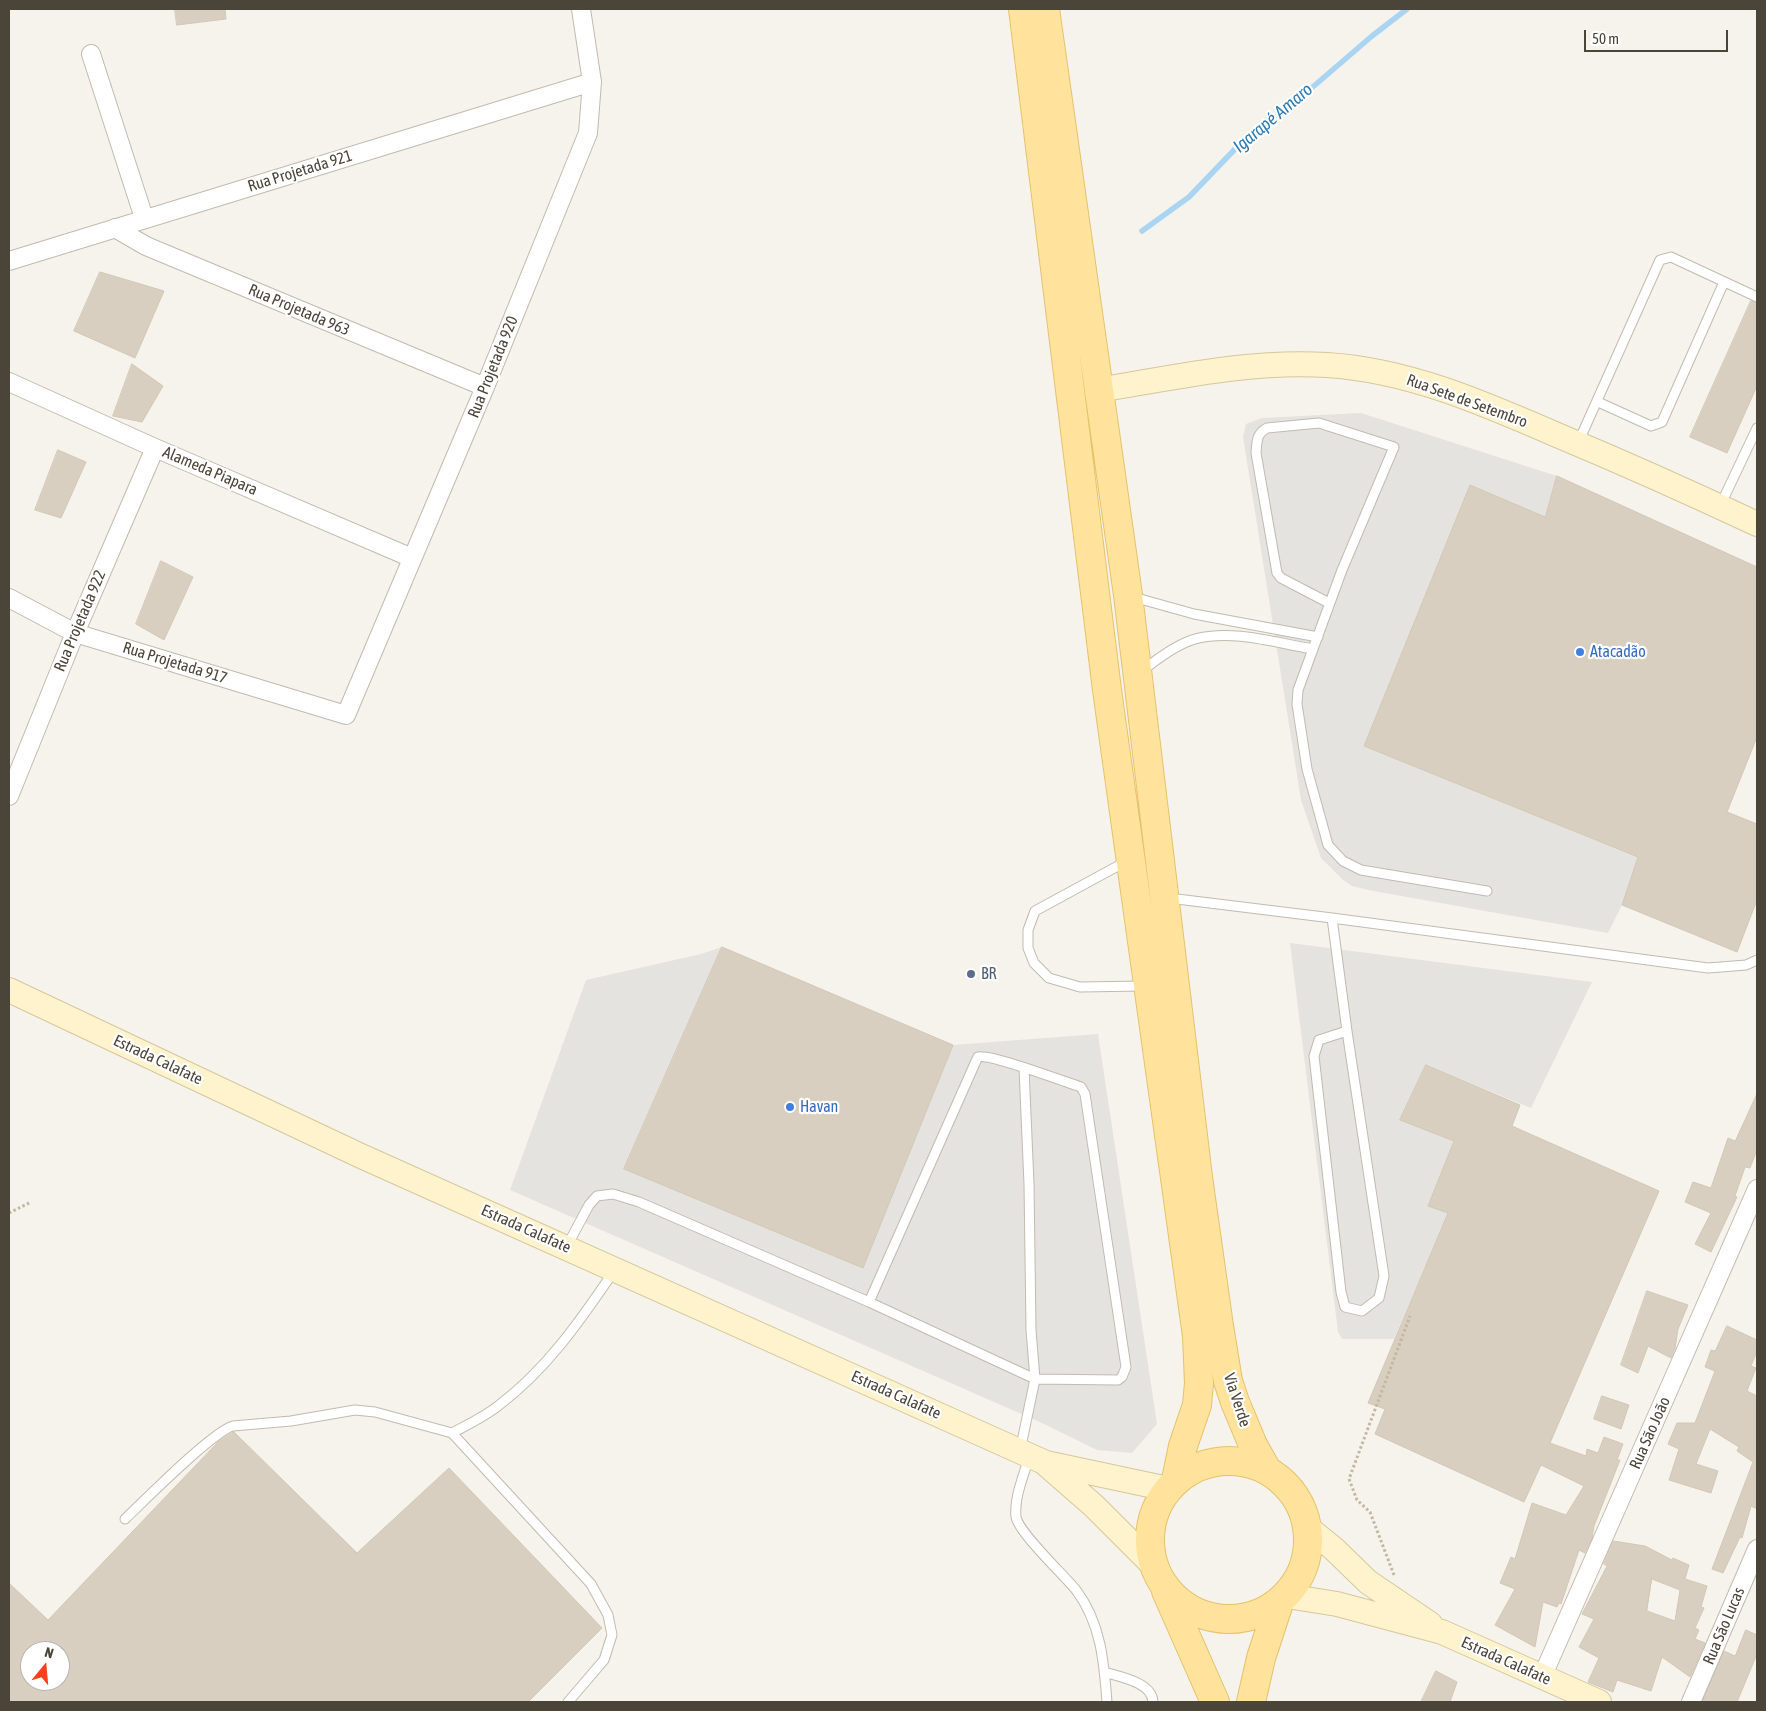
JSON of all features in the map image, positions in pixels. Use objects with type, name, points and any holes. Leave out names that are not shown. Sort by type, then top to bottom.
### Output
[{"type":"main road","points":[[1024,9],[1107,690],[1147,986],[1208,1331]]},
{"type":"main road","points":[[1045,9],[1128,595],[1166,898],[1198,1178],[1208,1331]]},
{"type":"main road","name":"Via Verde","points":[[1208,1331],[1253,1445],[1267,1470]]},
{"type":"main road","name":"Via Verde","points":[[1172,1484],[1196,1405],[1208,1331]]},
{"type":"main road","points":[[1215,1702],[1158,1575],[1149,1545],[1151,1524],[1157,1506],[1172,1484],[1197,1467],[1220,1461],[1245,1462],[1267,1470],[1287,1485],[1301,1505],[1308,1528],[1308,1552],[1301,1576],[1283,1599],[1260,1658],[1252,1702]]},
{"type":"main road","points":[[1158,1575],[1181,1604],[1204,1616],[1230,1620],[1256,1615],[1283,1599]]},
{"type":"street","name":"Rua Projetada 920","points":[[346,715],[485,387],[588,133],[592,82],[581,9]]},
{"type":"street","points":[[91,54],[144,218]]},
{"type":"street","name":"Rua Projetada 921","points":[[9,261],[592,82]]},
{"type":"street","name":"Rua Projetada 963","points":[[115,228],[146,246],[485,387]]},
{"type":"street","name":"Rua Sete de Setembro","points":[[1098,390],[1226,370],[1272,365],[1326,365],[1374,371],[1428,384],[1482,403],[1720,506],[1757,524]]},
{"type":"street","name":"Alameda Piapara","points":[[9,382],[155,448],[412,558]]},
{"type":"street","name":"Rua Projetada 922","points":[[10,786],[155,448]]},
{"type":"street","name":"Rua Projetada 917","points":[[9,598],[75,633],[346,715]]},
{"type":"street","name":"Estrada Calafate","points":[[9,990],[361,1156],[615,1268],[1032,1457],[1172,1484]]},
{"type":"street","name":"Rua São João","points":[[1542,1677],[1757,1189]]},
{"type":"street","name":"Estrada Calafate","points":[[1032,1457],[1094,1506],[1158,1575]]},
{"type":"street","name":"Estrada Calafate","points":[[1308,1528],[1334,1549],[1368,1582],[1392,1596],[1442,1632]]},
{"type":"street","name":"Rua São Lucas","points":[[1691,1702],[1757,1549]]},
{"type":"street","name":"Estrada Calafate","points":[[1283,1599],[1338,1604],[1442,1632],[1598,1702]]},
{"type":"lane","points":[[1578,444],[1660,260],[1671,257],[1757,297]]},
{"type":"lane","points":[[1598,402],[1651,426],[1662,422],[1724,282]]},
{"type":"lane","points":[[1329,604],[1280,578],[1276,573],[1256,453],[1257,439],[1260,432],[1267,428],[1320,422],[1394,447],[1329,604],[1298,690],[1297,704],[1307,769],[1328,845],[1343,861],[1361,870],[1488,891]]},
{"type":"lane","points":[[1720,506],[1757,428]]},
{"type":"lane","points":[[1128,595],[1194,614],[1318,637]]},
{"type":"lane","points":[[1138,674],[1181,645],[1195,639],[1236,636],[1314,649]]},
{"type":"lane","points":[[1131,858],[1035,912],[1028,930],[1028,948],[1034,963],[1049,978],[1080,987],[1147,986]]},
{"type":"lane","points":[[1166,898],[1708,968],[1746,965],[1757,960]]},
{"type":"lane","points":[[1332,918],[1384,1276],[1379,1298],[1362,1311],[1345,1307],[1341,1292],[1314,1056],[1319,1040],[1347,1031]]},
{"type":"lane","points":[[567,1247],[589,1205],[597,1196],[613,1194],[639,1202],[869,1302],[1035,1379],[1118,1380],[1122,1377],[1126,1368],[1085,1094],[1081,1087],[986,1056],[978,1057],[869,1302]]},
{"type":"lane","points":[[1024,1068],[1029,1184],[1031,1330],[1035,1379],[1032,1457],[1017,1503],[1016,1518],[1025,1533],[1077,1591],[1094,1621],[1103,1652],[1107,1702]]},
{"type":"lane","points":[[452,1433],[497,1407],[539,1372],[572,1331],[615,1268]]},
{"type":"lane","points":[[125,1519],[206,1445],[227,1428],[233,1426],[291,1421],[355,1410],[376,1412],[452,1433],[591,1584],[608,1615],[612,1635],[604,1660],[568,1702]]},
{"type":"lane","points":[[1104,1672],[1144,1686],[1153,1697],[1153,1702]]},
{"type":"path","points":[[9,1213],[31,1202]]},
{"type":"path","points":[[1392,1596],[1394,1572],[1370,1512],[1357,1500],[1349,1479],[1410,1316]]},
{"type":"shaded area","points":[[1361,413],[1557,476],[1545,517],[1470,485],[1364,746],[1638,857],[1622,905],[1608,933],[1352,886],[1342,879],[1321,858],[1301,800],[1243,437],[1246,424],[1262,418]]},
{"type":"shaded area","points":[[1290,943],[1592,982],[1531,1108],[1426,1065],[1401,1120],[1454,1141],[1429,1205],[1448,1213],[1394,1339],[1342,1339],[1338,1332]]},
{"type":"shaded area","points":[[722,947],[624,1169],[863,1268],[953,1045],[1098,1034],[1157,1424],[1132,1453],[1097,1450],[1042,1423],[510,1190],[586,980],[701,954]]},
{"type":"building","points":[[175,9],[225,9],[226,19],[177,25]]},
{"type":"building","points":[[100,272],[164,291],[135,358],[74,331]]},
{"type":"building","points":[[1751,301],[1757,303],[1757,386],[1727,453],[1690,437]]},
{"type":"building","points":[[132,364],[163,386],[142,422],[113,416]]},
{"type":"building","points":[[58,450],[86,462],[61,518],[35,510]]},
{"type":"building","name":"Atacadão","points":[[1557,476],[1757,567],[1757,737],[1727,812],[1757,824],[1757,900],[1737,952],[1622,905],[1638,857],[1364,746],[1470,485],[1545,517]]},
{"type":"building","points":[[161,561],[193,577],[164,640],[136,624]]},
{"type":"building","name":"Havan","points":[[722,947],[953,1045],[863,1268],[624,1169]]},
{"type":"building","points":[[1426,1065],[1520,1105],[1512,1126],[1659,1191],[1550,1443],[1586,1456],[1587,1449],[1598,1453],[1604,1437],[1623,1444],[1617,1460],[1620,1460],[1594,1526],[1592,1538],[1585,1553],[1579,1550],[1561,1604],[1559,1603],[1557,1607],[1543,1602],[1535,1647],[1495,1625],[1515,1589],[1500,1583],[1511,1557],[1515,1559],[1532,1503],[1566,1515],[1584,1486],[1541,1465],[1524,1502],[1375,1434],[1385,1409],[1368,1403],[1448,1213],[1428,1206],[1454,1141],[1400,1120]]},
{"type":"building","points":[[1757,1094],[1757,1150],[1750,1168],[1745,1167],[1735,1196],[1737,1197],[1711,1252],[1695,1244],[1711,1213],[1685,1202],[1693,1182],[1711,1188],[1728,1138],[1735,1141]]},
{"type":"building","points":[[1647,1291],[1688,1305],[1678,1329],[1675,1348],[1671,1358],[1648,1346],[1638,1373],[1621,1365]]},
{"type":"building","points":[[1727,1326],[1757,1340],[1757,1351],[1751,1366],[1756,1368],[1747,1391],[1757,1396],[1757,1509],[1751,1506],[1742,1538],[1740,1537],[1723,1573],[1712,1569],[1753,1462],[1737,1451],[1739,1447],[1710,1429],[1696,1464],[1718,1471],[1711,1493],[1669,1480],[1679,1449],[1668,1444],[1677,1423],[1695,1423],[1715,1371],[1705,1367],[1711,1350],[1715,1351]]},
{"type":"building","points":[[1602,1396],[1629,1405],[1621,1429],[1594,1419]]},
{"type":"building","points":[[234,1432],[357,1553],[449,1468],[602,1628],[528,1702],[9,1702],[9,1583],[48,1620],[218,1442]]},
{"type":"building","points":[[1613,1541],[1645,1546],[1672,1560],[1673,1558],[1689,1565],[1685,1579],[1707,1586],[1701,1607],[1704,1608],[1695,1628],[1699,1630],[1695,1639],[1705,1643],[1690,1677],[1662,1657],[1651,1691],[1617,1680],[1613,1692],[1588,1682],[1599,1658],[1579,1647],[1594,1619],[1582,1614],[1607,1566],[1604,1564]],"holes":[[[1652,1579],[1680,1590],[1675,1621],[1647,1611]]]},
{"type":"building","points":[[1746,1630],[1757,1635],[1757,1654],[1737,1702],[1702,1702],[1724,1651],[1735,1656]]},
{"type":"building","points":[[1436,1671],[1457,1682],[1450,1702],[1421,1702]]},
{"type":"waterway","name":"Igarapé Amaro","points":[[1142,231],[1189,197],[1237,147],[1300,98],[1372,36],[1407,9]]},
{"type":"place","name":"Atacadão","points":[[1580,652]]},
{"type":"place","name":"BR","points":[[971,974]]},
{"type":"place","name":"Havan","points":[[790,1107]]}]
